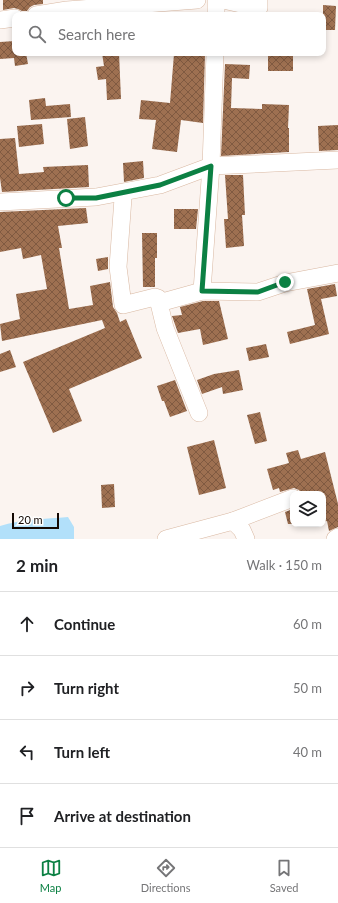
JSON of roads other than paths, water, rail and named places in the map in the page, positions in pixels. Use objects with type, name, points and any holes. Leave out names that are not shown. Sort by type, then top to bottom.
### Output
[{"type":"street","points":[[54,12],[197,0]]},
{"type":"street","points":[[216,0],[216,12]]},
{"type":"street","points":[[223,0],[259,8],[259,0]]},
{"type":"street","points":[[0,20],[12,18]]},
{"type":"street","points":[[202,291],[211,166],[215,56]]},
{"type":"street","points":[[0,202],[96,198],[160,185],[211,166],[338,160]]},
{"type":"street","points":[[124,198],[118,267],[123,305],[154,297],[158,298],[165,328],[199,413]]},
{"type":"street","points":[[159,303],[202,291],[258,292],[285,282],[338,273]]},
{"type":"street","points":[[166,539],[233,521],[290,499]]},
{"type":"street","points":[[233,521],[242,530],[246,539]]},
{"type":"water","points":[[68,517],[74,527],[74,539],[0,539],[0,526],[25,521]]}]
